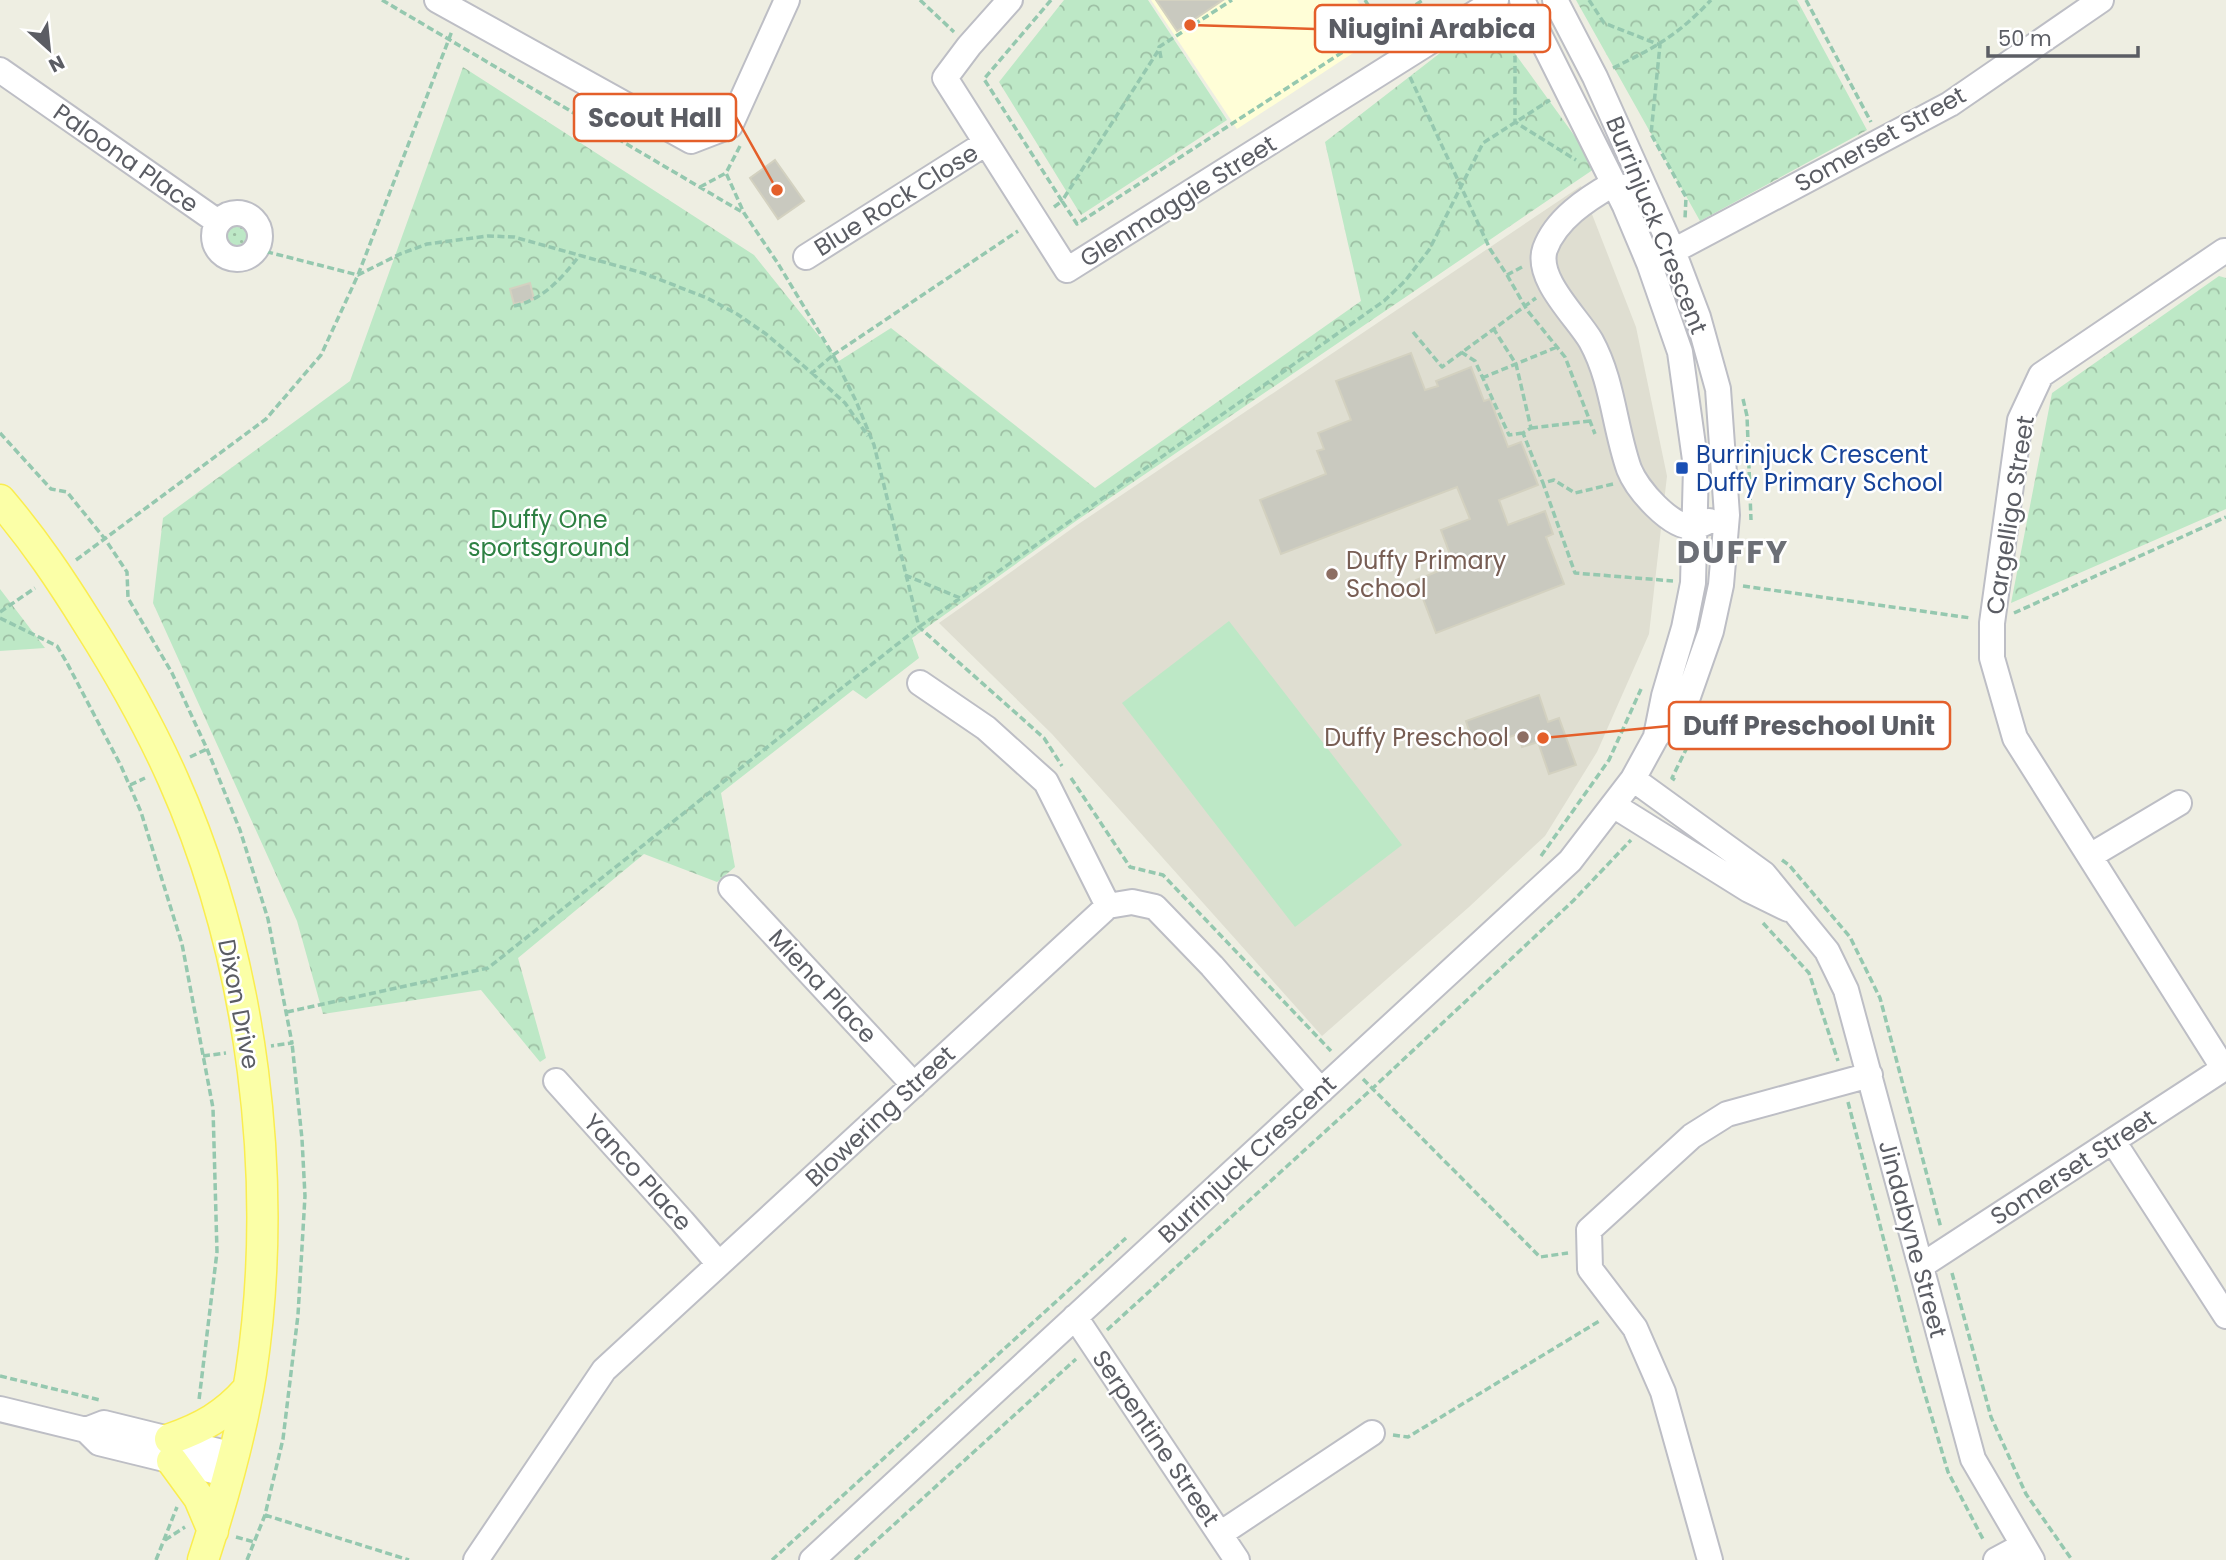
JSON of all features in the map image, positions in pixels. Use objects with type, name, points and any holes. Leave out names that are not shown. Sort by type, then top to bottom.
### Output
[{"type":"main road","name":"Dixon Drive","points":[[0,500],[35,541],[115,665],[143,716],[173,779],[199,845],[237,979],[248,1049],[259,1156],[262,1217],[260,1287],[247,1390],[232,1465],[201,1527],[204,1560]]},
{"type":"main road","points":[[201,1527],[199,1498],[180,1452],[247,1390]]},
{"type":"street","points":[[437,0],[691,141],[730,125],[787,0]]},
{"type":"street","name":"Glenmaggie Street","points":[[1010,0],[945,78],[1067,270],[1402,60],[1501,10]]},
{"type":"street","name":"Burrinjuck Crescent","points":[[1522,0],[1605,189],[1649,264],[1680,352],[1696,467],[1693,583],[1656,737]]},
{"type":"street","name":"Burrinjuck Crescent","points":[[812,1560],[1075,1317],[1313,1082],[1570,862],[1633,779],[1656,737],[1685,705],[1711,631],[1721,585],[1727,515],[1718,389],[1698,317],[1673,251],[1595,77],[1555,0]]},
{"type":"street","name":"Somerset Street","points":[[1649,264],[1950,104],[2101,0]]},
{"type":"street","name":"Paloona Place","points":[[0,70],[218,222]]},
{"type":"street","name":"Blue Rock Close","points":[[806,257],[986,143]]},
{"type":"street","points":[[1647,193],[1605,189],[1560,223],[1544,251],[1546,275],[1590,340],[1604,369],[1630,471],[1649,500],[1680,524],[1695,527],[1727,515]]},
{"type":"street","name":"Paloona Place","points":[[231,214],[247,215],[258,226],[260,234],[256,248],[245,258],[223,255],[218,250],[214,236],[218,222],[231,214]]},
{"type":"street","name":"Cargelligo Street","points":[[2225,1068],[2015,738],[1992,658],[1992,623],[2020,420],[2041,374],[2226,251]]},
{"type":"street","points":[[920,683],[986,728],[1046,782],[1108,906],[1132,902],[1155,907],[1212,966],[1313,1082]]},
{"type":"street","name":"Jindabyne Street","points":[[1633,779],[1764,874],[1827,951],[1846,990],[1973,1459],[2027,1553]]},
{"type":"street","points":[[2090,856],[2179,803]]},
{"type":"street","name":"Jindabyne Street","points":[[1613,805],[1749,890],[1801,916]]},
{"type":"street","name":"Miena Place","points":[[732,888],[914,1085]]},
{"type":"street","name":"Blowering Street","points":[[476,1560],[604,1370],[1108,906]]},
{"type":"street","name":"Somerset Street","points":[[1921,1266],[2225,1068]]},
{"type":"street","points":[[1710,1560],[1663,1392],[1635,1328],[1590,1269],[1589,1230],[1692,1136],[1727,1114],[1870,1075]]},
{"type":"street","name":"Yanco Place","points":[[556,1081],[719,1264]]},
{"type":"street","points":[[2113,1141],[2226,1316]]},
{"type":"street","name":"Serpentine Street","points":[[1075,1317],[1237,1560]]},
{"type":"street","points":[[0,1409],[86,1430],[104,1423],[180,1452],[232,1465]]},
{"type":"street","points":[[1220,1534],[1372,1433]]},
{"type":"street","points":[[1992,1555],[2027,1553]]},
{"type":"path","points":[[382,0],[744,214],[778,262],[833,355],[856,401],[874,446],[919,627],[1044,737],[1130,867],[1163,875],[1331,1051],[1313,1082]]},
{"type":"path","points":[[1051,0],[984,79],[1077,224],[1423,0]]},
{"type":"path","points":[[812,373],[833,355],[1062,201],[1159,47],[1232,0]]},
{"type":"path","points":[[1365,0],[1402,60],[1490,248],[1525,306],[1565,357],[1600,446]]},
{"type":"path","points":[[1589,0],[1604,23],[1660,45]]},
{"type":"path","points":[[1611,69],[1660,45],[1687,25],[1711,0]]},
{"type":"path","points":[[1806,0],[1881,141]]},
{"type":"path","points":[[1501,10],[1515,57],[1516,122]]},
{"type":"path","points":[[76,560],[266,418],[321,355],[358,275],[449,39]]},
{"type":"path","points":[[1158,51],[1161,58]]},
{"type":"path","points":[[0,433],[51,489],[67,492],[105,539],[127,572],[128,598],[172,673],[240,830],[268,919],[287,1012],[488,968],[919,627],[1384,301],[1405,281],[1429,250],[1483,143],[1554,98]]},
{"type":"path","points":[[1516,122],[1574,157],[1605,189]]},
{"type":"path","points":[[699,187],[726,173]]},
{"type":"path","points":[[256,248],[358,275],[427,244],[478,237],[514,237],[675,285],[737,314],[766,334],[845,404],[874,446]]},
{"type":"path","points":[[513,306],[529,303],[540,296],[580,255]]},
{"type":"path","points":[[1507,275],[1524,266]]},
{"type":"path","points":[[1413,332],[1442,367],[1553,287]]},
{"type":"path","points":[[1493,328],[1516,364],[1531,428]]},
{"type":"path","points":[[1482,377],[1557,347]]},
{"type":"path","points":[[1461,352],[1475,361],[1509,435],[1523,433],[1531,428],[1590,421]]},
{"type":"path","points":[[1523,433],[1575,573],[1670,581]]},
{"type":"path","points":[[1543,483],[1554,480],[1575,493],[1615,484],[1618,492]]},
{"type":"path","points":[[1742,586],[1992,623],[2226,517]]},
{"type":"path","points":[[1668,592],[1673,569]]},
{"type":"path","points":[[905,575],[960,598]]},
{"type":"path","points":[[0,612],[35,588]]},
{"type":"path","points":[[0,618],[57,646],[121,766],[141,812],[182,944],[213,1108],[217,1252],[180,1452],[180,1498],[156,1560]]},
{"type":"path","points":[[1535,863],[1609,760],[1642,689]]},
{"type":"path","points":[[855,1560],[1374,1087],[1573,901],[1630,841]]},
{"type":"path","points":[[1755,915],[1809,973],[1843,1083],[1916,1364],[1948,1472],[1992,1555]]},
{"type":"path","points":[[247,1560],[265,1515],[283,1438],[298,1315],[304,1196],[292,1043]]},
{"type":"path","points":[[1374,1087],[1540,1257],[1589,1249]]},
{"type":"path","points":[[772,1560],[1131,1233]]},
{"type":"path","points":[[1372,1433],[1408,1437],[1620,1308]]},
{"type":"path","points":[[0,1376],[104,1401]]},
{"type":"path","points":[[265,1515],[409,1560]]},
{"type":"path","points":[[164,1541],[201,1527]]},
{"type":"shaded area","points":[[1151,0],[1357,0],[1379,36],[1237,129]]},
{"type":"shaded area","name":"Duffy Primary School","points":[[1581,186],[1636,327],[1667,476],[1649,634],[1597,752],[1545,836],[1469,907],[1322,1036],[1052,734],[939,623],[1077,525]]},
{"type":"green space","points":[[1064,0],[1148,0],[1227,120],[1081,215],[999,82]]},
{"type":"green space","points":[[1576,0],[1797,0],[1867,130],[1700,221]]},
{"type":"green space","name":"Duffy One sportsground","points":[[1488,16],[1597,167],[1076,521],[912,638],[919,658],[866,699],[853,690],[721,793],[735,867],[717,882],[644,854],[518,958],[546,1058],[540,1062],[481,990],[323,1014],[297,921],[153,603],[163,518],[350,381],[463,67],[754,255],[839,361],[891,328],[1095,488],[1361,301],[1325,142]]},
{"type":"green space","points":[[241,215],[254,225],[257,241],[253,250],[245,255],[227,255],[220,248],[217,238],[218,222],[230,216]]},
{"type":"green space","points":[[2219,276],[2226,278],[2226,509],[2011,603],[2052,393]]},
{"type":"green space","points":[[0,589],[45,648],[0,651]]},
{"type":"green space","points":[[1229,621],[1402,845],[1295,927],[1122,703]]},
{"type":"building","points":[[1156,0],[1223,0],[1177,31]]},
{"type":"building","points":[[775,160],[804,201],[778,219],[750,178]]},
{"type":"building","points":[[530,283],[534,299],[514,304],[510,289]]},
{"type":"building","points":[[1411,353],[1425,390],[1438,386],[1436,381],[1471,367],[1484,401],[1490,399],[1508,447],[1521,442],[1538,485],[1499,500],[1508,525],[1545,511],[1553,534],[1546,537],[1564,584],[1436,633],[1416,580],[1454,565],[1441,530],[1470,519],[1457,487],[1281,554],[1260,500],[1326,474],[1317,451],[1324,449],[1318,433],[1351,420],[1336,381]]},
{"type":"building","points":[[1539,695],[1548,722],[1559,718],[1576,765],[1549,774],[1538,742],[1522,747],[1518,734],[1475,749],[1466,721]]},
{"type":"place","name":"Niugini Arabica","points":[[1190,25]]},
{"type":"place","name":"Scout Hall","points":[[777,190]]},
{"type":"place","name":"Burrinjuck Crescent Duffy Primary School","points":[[1682,468]]},
{"type":"place","name":"Duffy Primary School","points":[[1332,574]]},
{"type":"place","name":"Duffy Preschool","points":[[1523,737]]},
{"type":"place","name":"Duff Preschool Unit","points":[[1543,738]]},
{"type":"district","name":"DUFFY","points":[[1733,551]]}]
